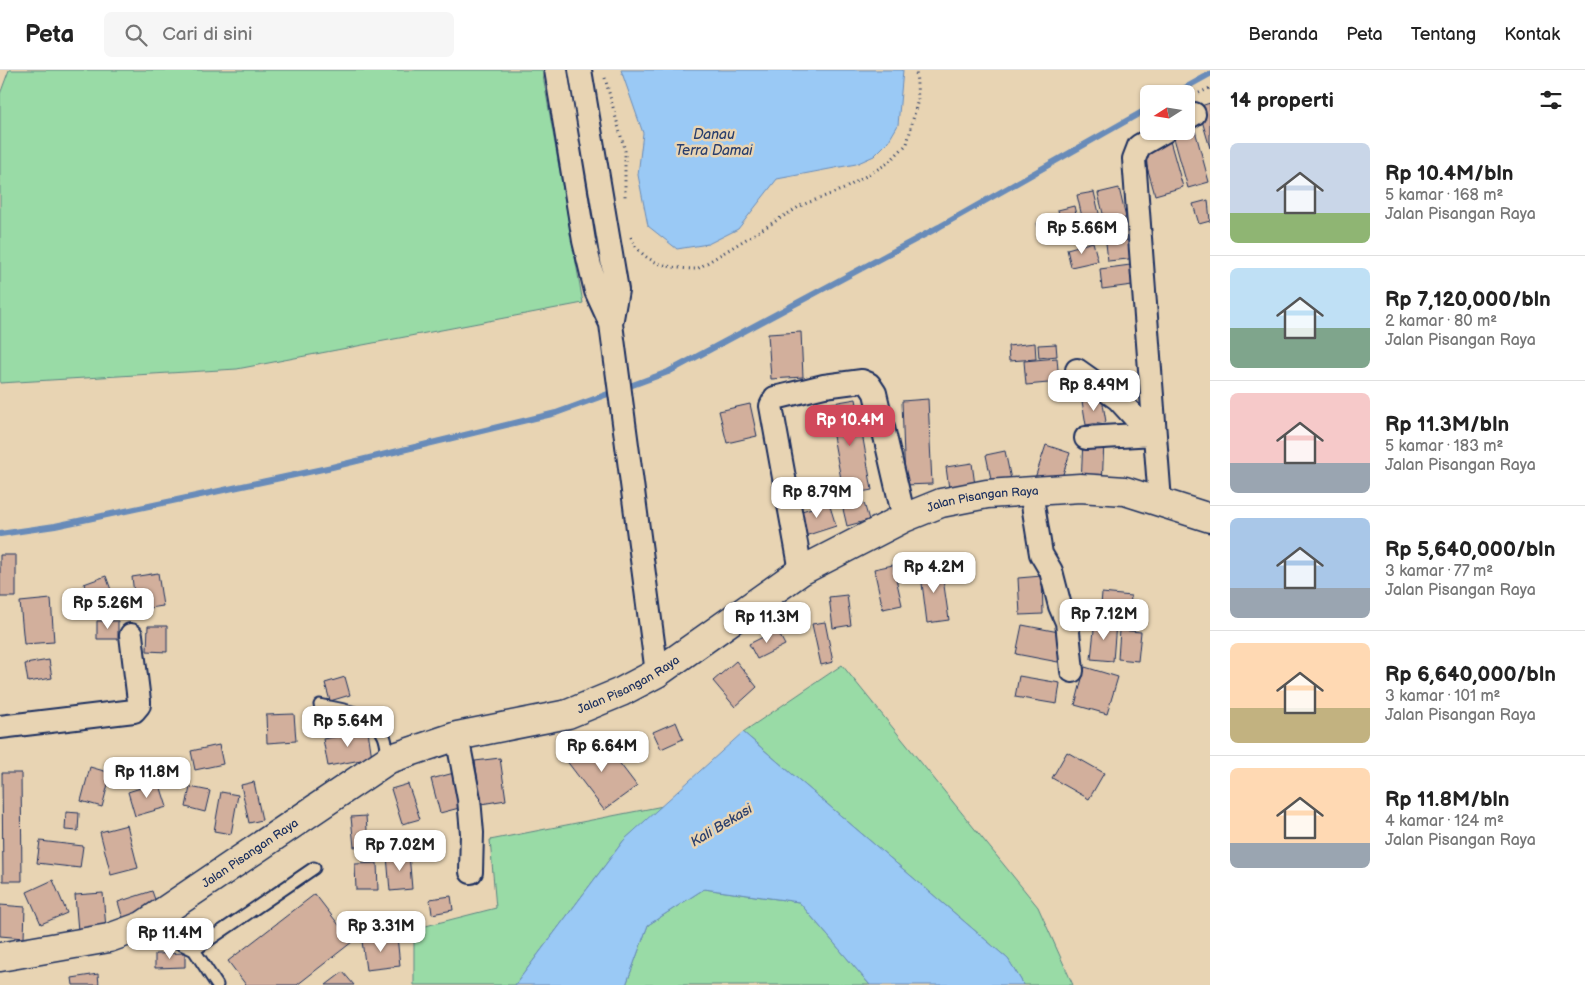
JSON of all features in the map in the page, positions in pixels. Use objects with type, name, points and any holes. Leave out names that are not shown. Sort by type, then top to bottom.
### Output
[{"type":"street","points":[[556,70],[584,242],[596,291],[611,324],[657,673]]},
{"type":"street","points":[[580,70],[617,290],[611,324]]},
{"type":"street","points":[[1149,140],[1139,146],[1134,159],[1152,434],[1160,501]]},
{"type":"street","points":[[1077,370],[1118,399],[1152,434]]},
{"type":"street","points":[[801,572],[770,406],[775,398],[824,386],[862,381],[869,384],[875,393],[904,518]]},
{"type":"street","points":[[1086,438],[1152,434]]},
{"type":"street","name":"Jalan Pisangan Raya","points":[[0,956],[109,938],[142,926],[389,759],[457,736],[568,714],[614,695],[657,673],[801,572],[904,518],[941,503],[987,494],[1080,488],[1125,491],[1210,518]]},
{"type":"street","points":[[1031,492],[1040,554],[1052,570],[1060,606],[1067,622],[1072,671]]},
{"type":"street","points":[[0,727],[134,711],[139,705],[139,701],[131,635]]},
{"type":"street","points":[[457,736],[469,799],[472,833],[471,872]]},
{"type":"lane","points":[[320,705],[360,714],[367,718],[384,735],[389,759]]},
{"type":"lane","points":[[194,950],[314,868]]},
{"type":"lane","points":[[142,926],[194,950],[217,985]]},
{"type":"path","points":[[630,234],[640,249],[659,265],[680,269],[697,269],[802,205],[844,189],[888,163],[907,144],[918,99],[916,70]]},
{"type":"path","points":[[604,72],[625,151],[625,199]]},
{"type":"green space","points":[[9,70],[542,70],[583,303],[237,369],[0,383],[0,94]]},
{"type":"green space","points":[[842,665],[1038,907],[1073,985],[1024,985],[1008,959],[743,732]]},
{"type":"green space","points":[[663,806],[624,840],[515,985],[414,985],[414,929],[496,908],[490,840]]},
{"type":"green space","points":[[704,889],[799,902],[870,985],[626,985],[648,925]]},
{"type":"water","name":"Danau Terra Damai","points":[[621,70],[903,70],[898,125],[888,142],[874,156],[856,164],[777,179],[738,229],[708,244],[677,249],[648,226],[638,175],[643,133]]},
{"type":"water","name":"Kali Bekasi","points":[[743,732],[1008,959],[1024,985],[870,985],[799,902],[704,889],[648,925],[626,985],[515,985],[624,840]]},
{"type":"building","points":[[1210,103],[1210,148],[1198,107]]},
{"type":"building","points":[[1195,130],[1209,182],[1188,188],[1175,140],[1195,140]]},
{"type":"building","points":[[1170,141],[1183,187],[1155,195],[1142,149]]},
{"type":"building","points":[[1119,188],[1126,218],[1105,222],[1098,193]]},
{"type":"building","points":[[1094,192],[1102,226],[1085,230],[1077,195]]},
{"type":"building","points":[[1208,200],[1210,221],[1199,224],[1193,204]]},
{"type":"building","points":[[1074,206],[1080,232],[1064,235],[1058,210]]},
{"type":"building","points":[[1053,219],[1057,238],[1041,241],[1037,223]]},
{"type":"building","points":[[1135,239],[1138,258],[1108,261],[1106,243]]},
{"type":"building","points":[[1093,242],[1098,261],[1071,267],[1067,249]]},
{"type":"building","points":[[1138,264],[1140,284],[1102,289],[1100,269]]},
{"type":"building","points":[[801,332],[803,377],[771,379],[768,334]]},
{"type":"building","points":[[1035,343],[1036,359],[1009,361],[1008,346]]},
{"type":"building","points":[[1056,344],[1057,356],[1039,358],[1038,345]]},
{"type":"building","points":[[1057,358],[1059,382],[1026,385],[1024,361]]},
{"type":"building","points":[[1102,398],[1106,422],[1086,425],[1082,401]]},
{"type":"building","points":[[856,399],[872,490],[844,495],[827,404]]},
{"type":"building","points":[[928,399],[932,484],[905,485],[902,401]]},
{"type":"building","points":[[750,404],[757,436],[727,443],[719,411]]},
{"type":"building","points":[[1083,439],[1104,441],[1102,486],[1081,485]]},
{"type":"building","points":[[1046,445],[1070,453],[1059,486],[1035,478]]},
{"type":"building","points":[[1005,451],[1013,489],[994,493],[986,455]]},
{"type":"building","points":[[972,463],[976,493],[950,496],[946,467]]},
{"type":"building","points":[[829,503],[836,526],[805,536],[798,512]]},
{"type":"building","points":[[864,503],[869,520],[847,526],[843,509]]},
{"type":"building","points":[[0,555],[16,555],[16,597],[0,597]]},
{"type":"building","points":[[893,565],[902,605],[883,609],[874,569]]},
{"type":"building","points":[[941,565],[949,620],[927,623],[920,567]]},
{"type":"building","points":[[158,573],[163,606],[136,610],[132,577]]},
{"type":"building","points":[[106,576],[115,601],[93,609],[84,584]]},
{"type":"building","points":[[1042,576],[1043,614],[1020,615],[1018,578]]},
{"type":"building","points":[[1102,593],[1131,596],[1129,620],[1100,617]]},
{"type":"building","points":[[847,595],[851,625],[833,628],[829,597]]},
{"type":"building","points":[[51,599],[54,642],[24,644],[20,602]]},
{"type":"building","points":[[1095,620],[1116,623],[1113,661],[1091,659]]},
{"type":"building","points":[[97,621],[118,621],[118,639],[97,639]]},
{"type":"building","points":[[825,622],[833,662],[821,665],[812,624]]},
{"type":"building","points":[[1022,625],[1064,633],[1058,662],[1016,654]]},
{"type":"building","points":[[148,626],[167,626],[167,652],[147,651]]},
{"type":"building","points":[[777,630],[785,645],[757,659],[749,644]]},
{"type":"building","points":[[1120,630],[1141,632],[1138,661],[1118,659]]},
{"type":"building","points":[[49,660],[52,678],[28,682],[25,664]]},
{"type":"building","points":[[736,661],[757,687],[735,707],[713,681]]},
{"type":"building","points":[[1085,667],[1118,677],[1107,714],[1075,705]]},
{"type":"building","points":[[1019,676],[1060,683],[1057,704],[1015,697]]},
{"type":"building","points":[[345,677],[350,695],[330,701],[325,683]]},
{"type":"building","points":[[294,714],[296,741],[267,743],[266,715]]},
{"type":"building","points":[[676,722],[683,739],[661,749],[653,732]]},
{"type":"building","points":[[368,731],[372,758],[328,766],[323,739]]},
{"type":"building","points":[[599,736],[637,786],[604,810],[566,760]]},
{"type":"building","points":[[219,745],[223,764],[195,770],[191,751]]},
{"type":"building","points":[[1067,752],[1104,773],[1089,799],[1052,778]]},
{"type":"building","points":[[500,758],[506,800],[481,804],[475,761]]},
{"type":"building","points":[[90,767],[111,773],[102,807],[81,801]]},
{"type":"building","points":[[2,773],[21,773],[22,881],[3,881]]},
{"type":"building","points":[[454,773],[463,807],[440,813],[431,779]]},
{"type":"building","points":[[159,782],[167,807],[135,816],[128,792]]},
{"type":"building","points":[[254,782],[262,820],[249,823],[241,785]]},
{"type":"building","points":[[408,784],[420,819],[402,824],[391,789]]},
{"type":"building","points":[[190,787],[210,791],[205,812],[186,807]]},
{"type":"building","points":[[221,792],[238,795],[231,834],[214,831]]},
{"type":"building","points":[[66,812],[79,813],[78,831],[65,830]]},
{"type":"building","points":[[366,816],[368,845],[354,847],[351,817]]},
{"type":"building","points":[[127,825],[138,868],[111,875],[100,832]]},
{"type":"building","points":[[40,841],[83,846],[80,868],[37,863]]},
{"type":"building","points":[[409,854],[412,889],[390,891],[387,856]]},
{"type":"building","points":[[377,863],[378,890],[356,890],[355,864]]},
{"type":"building","points":[[53,880],[67,913],[41,924],[27,892]]},
{"type":"building","points":[[152,891],[158,908],[123,919],[118,902]]},
{"type":"building","points":[[103,893],[106,928],[78,931],[75,895]]},
{"type":"building","points":[[315,894],[352,942],[297,985],[246,985],[228,961]]},
{"type":"building","points":[[451,896],[453,910],[432,914],[430,899]]},
{"type":"building","points":[[0,905],[25,907],[24,938],[0,936]]},
{"type":"building","points":[[397,936],[400,966],[366,970],[362,941]]},
{"type":"building","points":[[185,953],[185,967],[155,968],[155,954]]},
{"type":"building","points":[[343,972],[354,985],[326,985]]},
{"type":"building","points":[[98,974],[99,985],[73,985],[72,978]]},
{"type":"waterway","points":[[1190,85],[1210,74]]},
{"type":"waterway","points":[[0,534],[55,526],[332,467],[556,413],[668,372],[939,227],[1140,113]]}]
